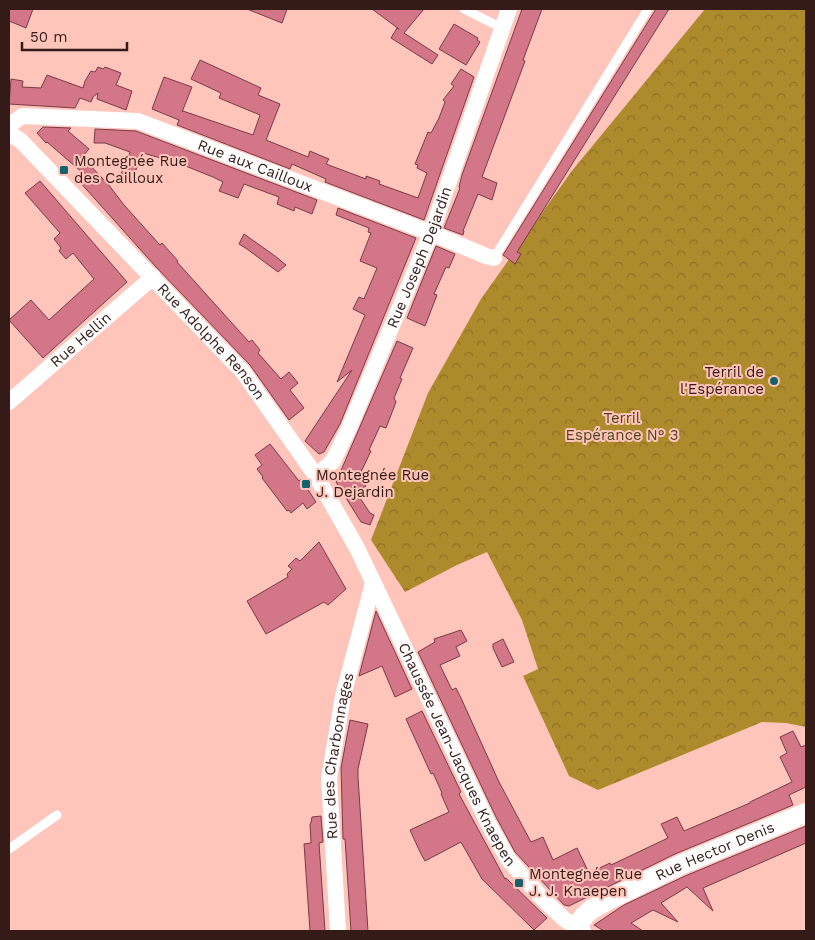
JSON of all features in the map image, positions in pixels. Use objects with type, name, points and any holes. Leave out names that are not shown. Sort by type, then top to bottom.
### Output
[{"type":"street","name":"Rue Joseph Dejardin","points":[[316,476],[333,461],[349,428],[431,233],[509,9]]},
{"type":"street","name":"Rue aux Cailloux","points":[[9,126],[22,116],[138,121],[494,258]]},
{"type":"street","name":"Rue Adolphe Renson","points":[[9,133],[20,141],[243,372],[316,476],[357,548],[373,583]]},
{"type":"street","name":"Rue Hellin","points":[[9,402],[153,278]]},
{"type":"street","name":"Chaussée Jean-Jacques Knaepen","points":[[373,583],[488,823],[508,859],[543,899],[578,930]]},
{"type":"street","name":"Rue des Charbonnages","points":[[338,931],[329,778],[343,696],[373,583]]},
{"type":"street","name":"Rue Hector Denis","points":[[578,930],[584,916],[592,909],[629,890],[687,862],[806,813]]},
{"type":"lane","points":[[464,9],[502,28]]},
{"type":"lane","points":[[494,258],[648,9]]},
{"type":"lane","points":[[9,849],[57,815]]},
{"type":"green space","name":"Terril Espérance N° 3","points":[[705,9],[806,9],[806,727],[786,723],[762,722],[598,790],[569,776],[523,676],[538,669],[522,620],[487,552],[405,592],[371,540],[428,393],[481,299],[571,172]]},
{"type":"building","points":[[9,9],[33,9],[26,28],[9,21]]},
{"type":"building","points":[[247,9],[287,9],[282,23]]},
{"type":"building","points":[[372,9],[424,9],[404,33],[438,55],[432,64],[391,38],[397,28],[399,29]]},
{"type":"building","points":[[522,9],[542,9],[482,177],[497,183],[492,200],[478,194],[463,235],[444,228],[460,188],[462,175]]},
{"type":"building","points":[[656,9],[669,9],[517,252],[521,254],[515,264],[503,255]]},
{"type":"building","points":[[454,24],[478,38],[477,40],[480,42],[466,65],[439,49]]},
{"type":"building","points":[[200,60],[261,88],[258,95],[280,104],[266,140],[308,157],[310,151],[329,159],[326,164],[366,179],[366,176],[380,181],[379,184],[418,198],[427,173],[417,168],[418,165],[415,164],[428,132],[431,133],[439,118],[445,102],[443,100],[454,86],[451,84],[461,69],[474,77],[424,220],[325,182],[326,179],[292,164],[290,169],[177,125],[179,120],[152,109],[164,77],[192,87],[182,112],[253,135],[260,115],[219,98],[221,93],[191,79]]},
{"type":"building","points":[[98,67],[103,69],[105,67],[121,73],[116,85],[132,91],[126,110],[97,99],[98,93],[91,102],[80,98],[75,108],[9,104],[11,79],[23,81],[22,87],[41,88],[47,75],[83,88],[91,71],[95,72]]},
{"type":"building","points":[[43,127],[71,128],[68,131],[89,149],[82,157],[108,184],[124,205],[160,245],[162,243],[249,342],[252,340],[260,350],[258,353],[281,379],[289,372],[298,383],[290,390],[304,408],[289,420],[250,365],[156,267],[78,180],[84,174],[46,143],[37,133]]},
{"type":"building","points":[[95,129],[136,131],[317,200],[312,214],[295,207],[294,211],[277,204],[279,197],[244,184],[238,198],[219,191],[223,182],[213,177],[178,163],[143,153],[132,179],[121,174],[130,152],[105,143],[94,143]]},
{"type":"building","points":[[40,181],[127,282],[43,358],[9,320],[31,300],[49,320],[94,279],[73,253],[66,259],[59,251],[61,248],[54,239],[60,233],[25,193]]},
{"type":"building","points":[[338,208],[416,238],[340,424],[324,452],[319,454],[305,441],[352,370],[337,382],[365,315],[353,309],[359,297],[364,299],[377,268],[360,261],[371,233],[368,232],[369,228],[336,215]]},
{"type":"building","points":[[244,234],[286,265],[278,272],[239,244]]},
{"type":"building","points":[[436,246],[455,254],[449,268],[446,267],[434,294],[437,295],[425,326],[407,318]]},
{"type":"building","points":[[397,341],[413,348],[400,378],[402,379],[394,398],[396,402],[386,428],[380,426],[359,476],[366,486],[359,490],[361,493],[358,495],[370,513],[374,515],[370,525],[361,522],[336,482]]},
{"type":"building","points":[[270,444],[299,481],[301,479],[316,502],[307,509],[303,503],[291,513],[289,510],[287,511],[262,478],[257,469],[262,465],[255,455]]},
{"type":"building","points":[[319,542],[346,589],[328,605],[324,602],[266,634],[247,601],[288,577],[287,574],[292,569],[288,566],[296,558],[300,561]]},
{"type":"building","points":[[376,611],[412,689],[395,697],[382,666],[359,676]]},
{"type":"building","points":[[461,630],[467,641],[456,647],[460,656],[440,665],[452,690],[456,688],[499,782],[531,842],[543,837],[553,860],[577,848],[589,873],[610,863],[611,865],[668,838],[661,824],[677,817],[684,831],[750,803],[792,782],[780,757],[787,753],[780,737],[793,731],[801,747],[806,745],[806,787],[789,795],[793,805],[675,854],[569,906],[564,905],[515,852],[496,817],[418,652],[435,642],[434,639]]},
{"type":"building","points":[[503,639],[514,662],[502,667],[493,644]]},
{"type":"building","points":[[422,711],[461,792],[459,794],[505,879],[547,918],[534,930],[482,879],[461,842],[425,861],[420,852],[410,830],[449,812],[433,773],[431,774],[406,719]]},
{"type":"building","points":[[350,720],[368,724],[358,777],[368,931],[351,931],[345,839],[343,839],[341,768]]},
{"type":"building","points":[[321,816],[323,842],[319,843],[325,931],[310,931],[304,844],[311,843],[310,824],[312,817]]},
{"type":"building","points":[[806,826],[806,843],[703,888],[713,911],[687,887],[661,903],[678,922],[653,910],[631,923],[643,931],[604,931],[594,925],[624,905],[685,876]]},
{"type":"place","name":"Montegnée Rue des Cailloux","points":[[64,170]]},
{"type":"place","name":"Terril de l'Espérance","points":[[774,381]]},
{"type":"place","name":"Montegnée Rue J. Dejardin","points":[[306,484]]},
{"type":"place","name":"Montegnée Rue J. J. Knaepen","points":[[519,883]]}]
